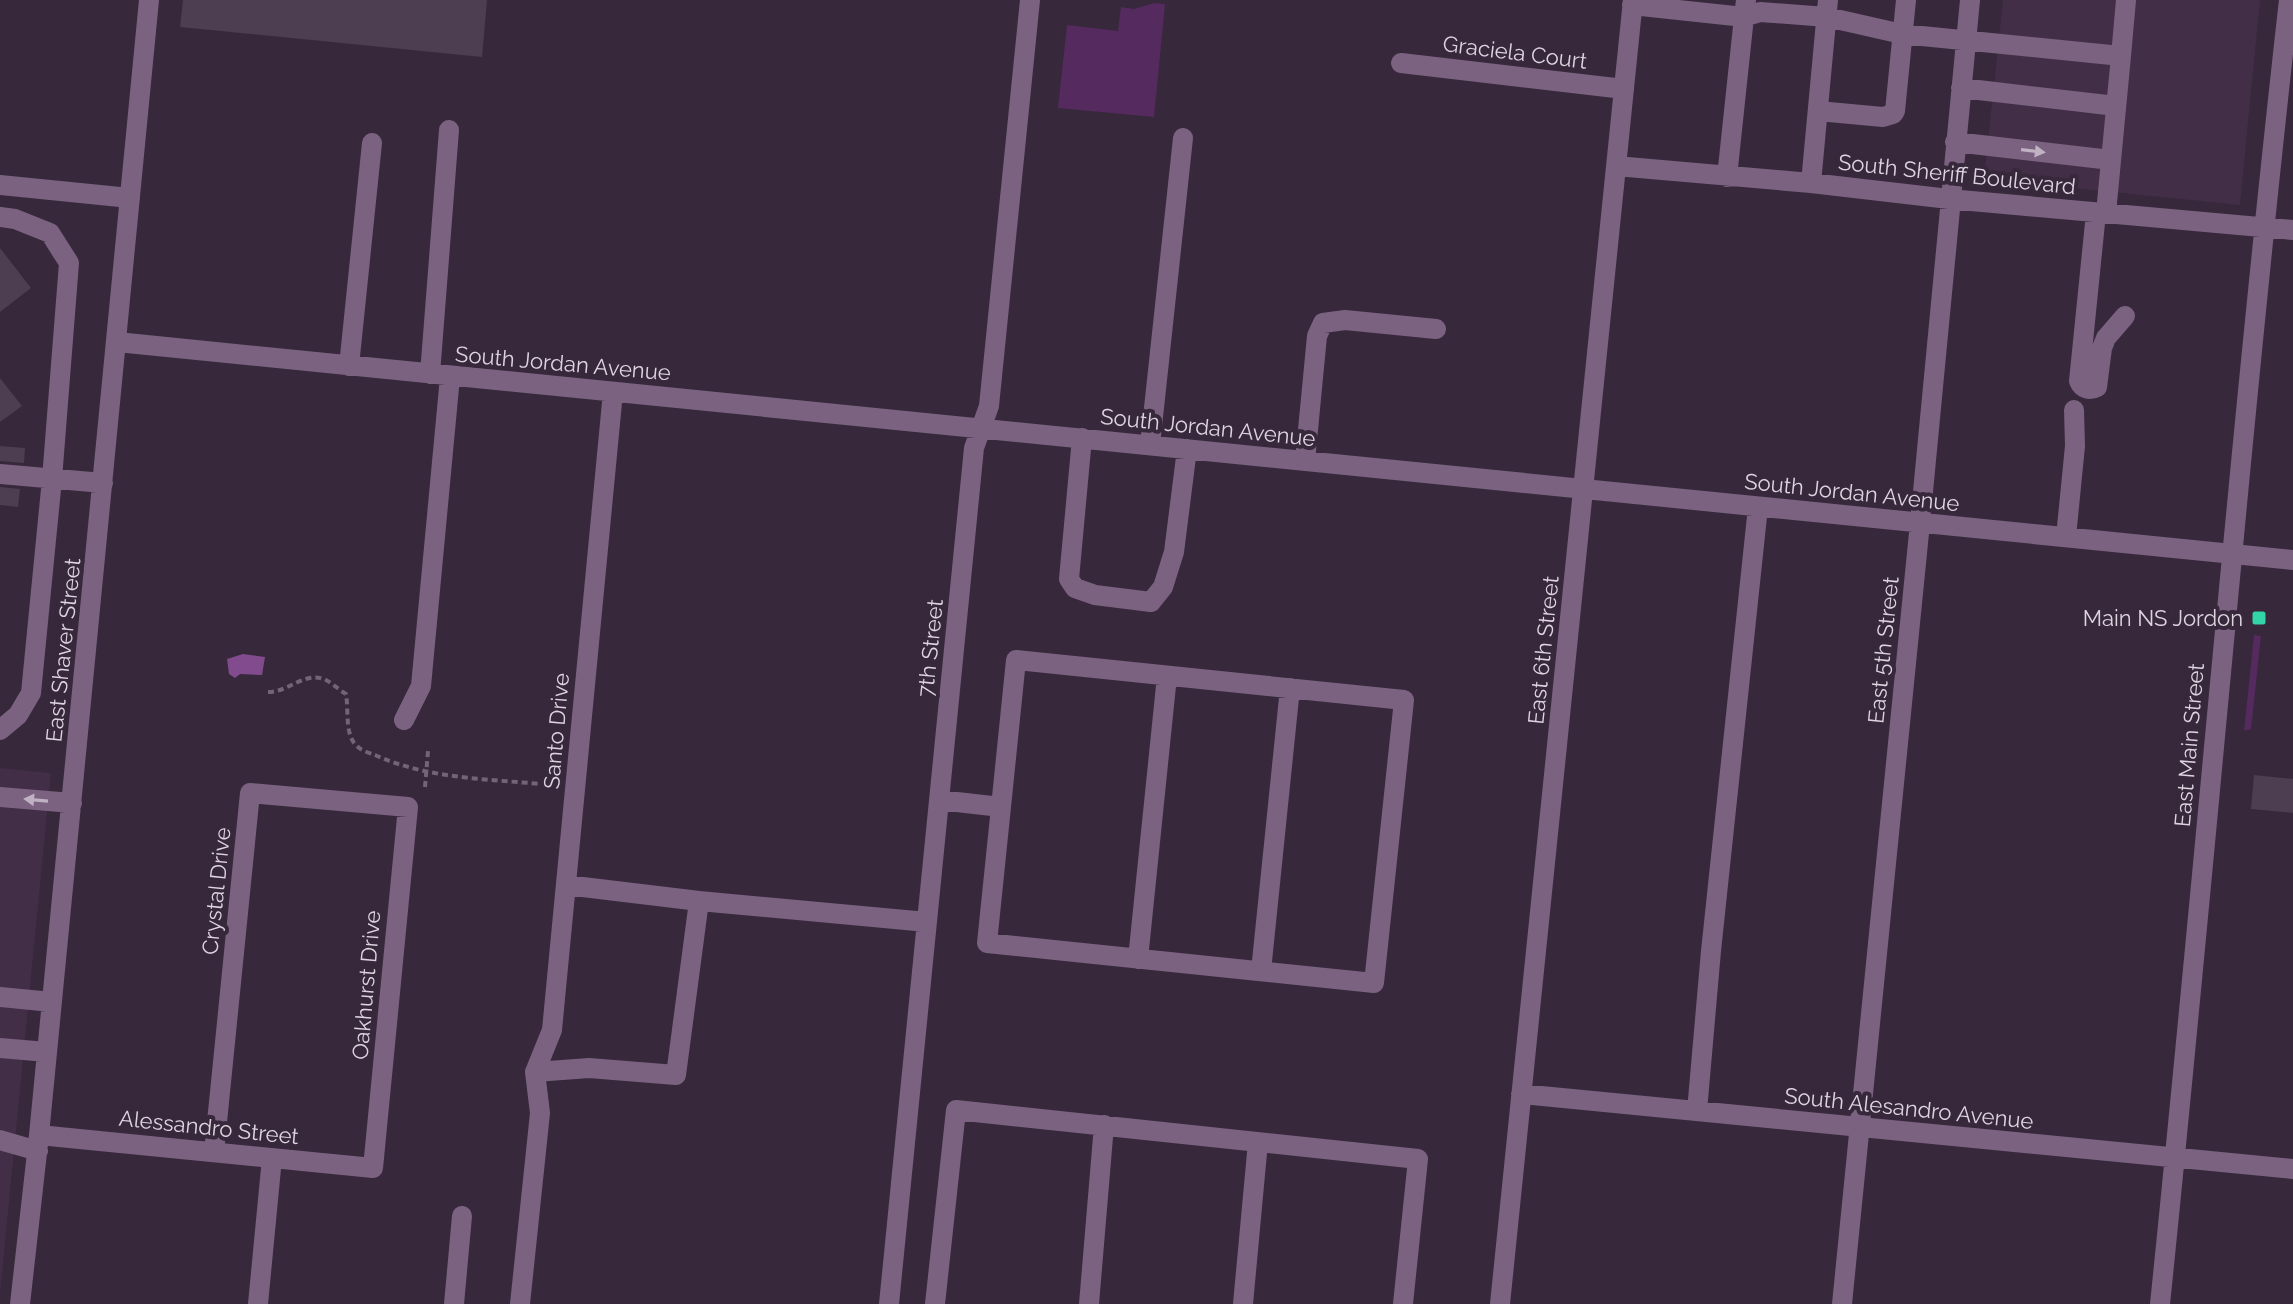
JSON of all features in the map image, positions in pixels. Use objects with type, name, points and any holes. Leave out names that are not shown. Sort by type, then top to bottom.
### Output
[{"type":"street","name":"East Shaver Street","points":[[20,1304],[39,1143],[149,0]]},
{"type":"street","name":"7th Street","points":[[889,1304],[974,448],[989,406],[1030,0]]},
{"type":"street","points":[[1818,111],[1883,117],[1893,114],[1906,0]]},
{"type":"street","name":"East 5th Street","points":[[1842,1304],[1970,0]]},
{"type":"street","points":[[2125,316],[2106,338],[2102,348],[2097,387],[2085,388],[2079,381],[2111,160],[2126,0]]},
{"type":"street","name":"East Main Street","points":[[2160,1304],[2263,227],[2289,0]]},
{"type":"street","points":[[1633,2],[1745,8],[1760,12],[1828,9],[1902,34],[2121,56]]},
{"type":"street","name":"East 6th Street","points":[[1500,1304],[1633,2]]},
{"type":"street","points":[[1727,177],[1745,8]]},
{"type":"street","points":[[1811,183],[1828,9]]},
{"type":"street","name":"Graciela Court","points":[[1401,63],[1624,89]]},
{"type":"street","points":[[1961,88],[2116,106]]},
{"type":"street","points":[[404,720],[421,686],[440,376],[449,130]]},
{"type":"street","points":[[1150,445],[1183,138]]},
{"type":"street","points":[[1955,142],[2111,160]]},
{"type":"street","points":[[349,366],[372,143]]},
{"type":"street","name":"South Sheriff Boulevard","points":[[1616,166],[2293,230]]},
{"type":"street","points":[[0,185],[130,198]]},
{"type":"street","points":[[0,217],[15,219],[50,233],[69,263],[31,693],[18,715],[0,730]]},
{"type":"street","points":[[1305,461],[1317,336],[1323,323],[1345,320],[1436,329]]},
{"type":"street","name":"South Jordan Avenue","points":[[117,342],[2293,560]]},
{"type":"street","name":"Santo Drive","points":[[535,1072],[552,1030],[613,392]]},
{"type":"street","points":[[2066,537],[2075,446],[2074,410]]},
{"type":"street","points":[[1082,438],[1069,579],[1075,588],[1095,595],[1151,602],[1163,587],[1174,552],[1187,449]]},
{"type":"street","points":[[0,474],[103,483]]},
{"type":"street","points":[[1697,1111],[1758,507]]},
{"type":"street","points":[[1016,660],[1290,688],[1404,700],[1374,983],[987,943],[1016,660]]},
{"type":"street","points":[[1138,959],[1167,676]]},
{"type":"street","points":[[1261,971],[1290,688]]},
{"type":"street","name":"Crystal Drive","points":[[214,1152],[250,793],[408,807]]},
{"type":"street","points":[[0,797],[72,803]]},
{"type":"street","points":[[939,800],[1001,807]]},
{"type":"street","name":"Oakhurst Drive","points":[[373,1168],[408,807]]},
{"type":"street","points":[[566,885],[927,922]]},
{"type":"street","points":[[520,1304],[540,1113],[535,1072],[589,1068],[676,1075],[699,901]]},
{"type":"street","points":[[0,997],[52,1002]]},
{"type":"street","points":[[0,1048],[47,1052]]},
{"type":"street","name":"South Alesandro Avenue","points":[[1521,1094],[2293,1169]]},
{"type":"street","points":[[935,1304],[956,1110],[1418,1159],[1403,1304]]},
{"type":"street","points":[[1089,1304],[1104,1125]]},
{"type":"street","name":"Alessandro Street","points":[[0,1140],[214,1152],[373,1168]]},
{"type":"street","points":[[1243,1304],[1258,1142]]},
{"type":"street","points":[[258,1304],[272,1158]]},
{"type":"street","points":[[454,1304],[462,1216]]},
{"type":"path","points":[[268,692],[279,692],[308,676],[325,679],[346,694],[349,732],[357,747],[390,762],[427,773],[552,785]]},
{"type":"path","points":[[425,787],[428,751]]},
{"type":"shaded area","points":[[2003,0],[2260,0],[2240,205],[1984,179]]},
{"type":"shaded area","points":[[1154,3],[1165,4],[1154,117],[1058,108],[1067,25],[1118,31],[1121,7],[1134,9]]},
{"type":"shaded area","points":[[2254,635],[2261,636],[2251,729],[2244,731]]},
{"type":"shaded area","points":[[243,654],[265,657],[262,675],[240,674],[235,678],[229,674],[227,659]]},
{"type":"shaded area","points":[[0,768],[51,773],[0,1294]]},
{"type":"building","points":[[183,0],[487,0],[482,57],[180,27]]},
{"type":"building","points":[[0,248],[31,288],[0,312]]},
{"type":"building","points":[[0,378],[22,406],[0,422]]},
{"type":"building","points":[[0,446],[25,448],[24,463],[0,461]]},
{"type":"building","points":[[0,487],[20,489],[18,507],[0,505]]},
{"type":"building","points":[[2254,775],[2293,779],[2293,813],[2251,809]]},
{"type":"place","name":"Main NS Jordon","points":[[2259,618]]}]
